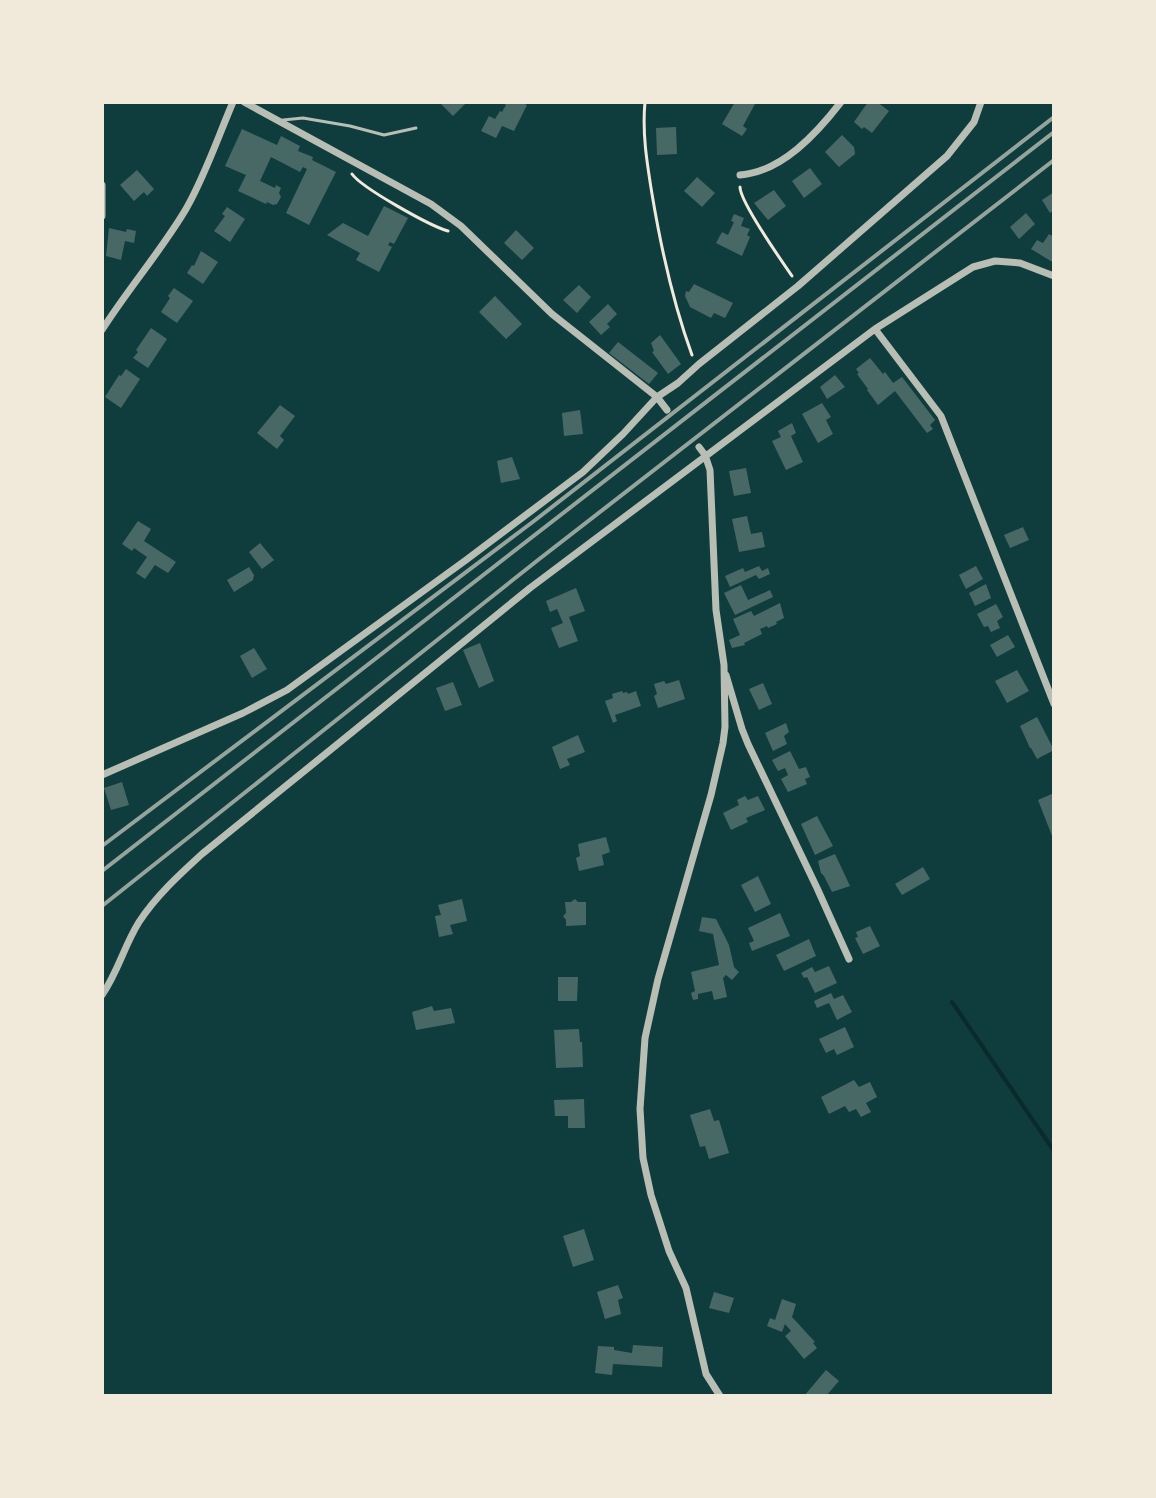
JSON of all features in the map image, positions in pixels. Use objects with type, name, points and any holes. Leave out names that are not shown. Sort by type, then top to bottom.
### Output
[{"type":"street","points":[[102,330],[189,204],[233,102]]},
{"type":"street","points":[[244,102],[431,204],[461,226],[552,314],[657,397],[667,410]]},
{"type":"street","points":[[740,175],[764,170],[790,154],[841,102]]},
{"type":"street","points":[[102,775],[243,713],[287,690],[583,472],[657,397],[798,286],[947,156],[974,122],[981,102]]},
{"type":"street","points":[[102,185],[102,216]]},
{"type":"street","points":[[102,995],[138,923],[169,884],[191,864],[530,588],[705,455],[875,329],[973,267],[995,261],[1020,263],[1054,276]]},
{"type":"street","points":[[875,329],[941,416],[1054,704]]},
{"type":"street","points":[[699,447],[710,470],[716,610],[724,665],[725,727],[719,766],[658,979],[645,1038],[640,1109],[643,1158],[651,1195],[669,1251],[686,1288],[706,1374],[720,1396]]},
{"type":"street","points":[[724,665],[748,744],[849,959]]},
{"type":"lane","points":[[279,121],[303,118],[384,135],[416,128]]},
{"type":"path","points":[[645,102],[645,146],[662,250],[686,337],[699,364]]},
{"type":"path","points":[[340,154],[357,180],[436,226],[471,236]]},
{"type":"path","points":[[740,175],[740,193],[798,286]]},
{"type":"building","points":[[439,102],[467,102],[453,116]]},
{"type":"building","points":[[501,102],[527,105],[514,131],[502,126],[496,138],[481,131],[489,116],[495,119],[502,112],[506,105]]},
{"type":"building","points":[[735,102],[755,104],[743,126],[747,129],[742,136],[722,124]]},
{"type":"building","points":[[868,102],[877,102],[889,111],[872,133],[854,122]]},
{"type":"building","points":[[676,127],[677,154],[657,155],[656,128]]},
{"type":"building","points":[[242,129],[277,145],[281,136],[300,146],[298,151],[336,172],[309,225],[286,213],[307,169],[303,167],[300,172],[271,157],[260,181],[281,188],[277,204],[266,204],[238,191],[246,175],[225,166]]},
{"type":"building","points":[[842,135],[854,147],[855,154],[839,167],[825,152]]},
{"type":"building","points":[[810,168],[822,184],[804,198],[792,181]]},
{"type":"building","points":[[137,170],[154,189],[147,196],[144,192],[134,201],[120,185]]},
{"type":"building","points":[[697,177],[715,193],[702,207],[684,191]]},
{"type":"building","points":[[774,190],[786,206],[768,220],[754,203]]},
{"type":"building","points":[[1054,192],[1054,210],[1050,213],[1042,200]]},
{"type":"building","points":[[384,206],[408,218],[394,244],[390,242],[388,245],[392,247],[379,272],[356,260],[360,253],[327,235],[343,223],[368,236]]},
{"type":"building","points":[[227,207],[245,219],[230,242],[214,231],[225,216],[222,214]]},
{"type":"building","points":[[1026,213],[1035,224],[1019,239],[1010,227]]},
{"type":"building","points":[[734,214],[744,218],[741,226],[750,229],[742,256],[716,243],[722,232],[728,235]]},
{"type":"building","points":[[109,228],[136,231],[134,243],[125,241],[121,260],[106,256]]},
{"type":"building","points":[[516,230],[534,248],[522,260],[504,243]]},
{"type":"building","points":[[1049,234],[1054,237],[1054,263],[1031,249],[1037,240],[1043,243]]},
{"type":"building","points":[[201,251],[218,262],[203,284],[187,273]]},
{"type":"building","points":[[694,284],[733,303],[725,318],[714,313],[711,318],[690,307],[685,296]]},
{"type":"building","points":[[579,285],[591,297],[577,313],[563,300]]},
{"type":"building","points":[[174,288],[193,301],[177,323],[161,312]]},
{"type":"building","points":[[495,296],[522,324],[506,339],[479,312]]},
{"type":"building","points":[[608,304],[617,314],[601,335],[589,322]]},
{"type":"building","points":[[151,328],[167,339],[148,368],[133,358]]},
{"type":"building","points":[[660,335],[681,364],[668,374],[652,352],[651,343]]},
{"type":"building","points":[[618,342],[658,373],[649,384],[609,353]]},
{"type":"building","points":[[870,358],[893,383],[902,377],[935,420],[930,425],[933,429],[927,433],[895,391],[878,405],[856,369]]},
{"type":"building","points":[[126,369],[140,379],[121,408],[105,397]]},
{"type":"building","points":[[835,375],[845,387],[827,399],[820,387]]},
{"type":"building","points":[[822,403],[831,417],[826,420],[833,434],[818,443],[802,414]]},
{"type":"building","points":[[280,405],[295,416],[280,436],[284,440],[277,449],[257,433]]},
{"type":"building","points":[[580,410],[583,434],[564,436],[562,413]]},
{"type":"building","points":[[792,423],[796,433],[791,436],[803,462],[786,470],[772,441],[781,437],[778,431]]},
{"type":"building","points":[[512,457],[520,479],[501,483],[497,461]]},
{"type":"building","points":[[746,468],[751,493],[734,496],[729,471]]},
{"type":"building","points":[[747,516],[751,534],[762,532],[765,547],[739,552],[732,519]]},
{"type":"building","points":[[138,521],[151,529],[144,541],[176,562],[168,573],[155,565],[145,579],[136,573],[147,557],[122,544]]},
{"type":"building","points":[[1023,527],[1029,540],[1010,548],[1004,535]]},
{"type":"building","points":[[260,543],[274,560],[262,569],[249,552]]},
{"type":"building","points":[[759,566],[762,571],[768,568],[770,574],[759,579],[756,575],[730,587],[725,576],[743,568],[745,572]]},
{"type":"building","points":[[976,566],[983,579],[966,589],[959,575]]},
{"type":"building","points":[[249,567],[254,575],[253,580],[234,592],[227,580]]},
{"type":"building","points":[[986,584],[991,598],[975,606],[969,593]]},
{"type":"building","points":[[741,585],[748,600],[770,590],[773,597],[735,615],[724,593]]},
{"type":"building","points":[[576,588],[585,611],[569,617],[578,641],[559,648],[551,628],[563,623],[557,609],[550,612],[546,601]]},
{"type":"building","points":[[780,603],[784,618],[777,624],[760,629],[762,634],[745,645],[732,648],[729,640],[740,635],[733,619],[751,611],[754,616]]},
{"type":"building","points":[[996,604],[1003,617],[997,621],[1000,628],[991,632],[988,626],[984,627],[977,614]]},
{"type":"building","points":[[1008,635],[1015,647],[997,657],[990,645]]},
{"type":"building","points":[[480,643],[494,681],[479,688],[463,650]]},
{"type":"building","points":[[254,648],[267,669],[252,678],[240,656]]},
{"type":"building","points":[[1017,670],[1029,691],[1007,703],[995,681]]},
{"type":"building","points":[[679,680],[685,699],[658,708],[654,684]]},
{"type":"building","points":[[453,682],[462,705],[445,711],[436,688]]},
{"type":"building","points":[[763,683],[772,704],[759,710],[749,689]]},
{"type":"building","points":[[622,691],[628,694],[636,691],[641,706],[615,715],[617,721],[613,723],[605,701],[613,698],[612,694]]},
{"type":"building","points":[[1037,717],[1054,750],[1037,759],[1020,726]]},
{"type":"building","points":[[786,723],[789,732],[784,736],[787,744],[773,751],[765,733]]},
{"type":"building","points":[[578,735],[585,752],[567,759],[570,765],[560,769],[552,747]]},
{"type":"building","points":[[790,751],[799,769],[806,767],[810,777],[805,779],[807,784],[788,792],[781,779],[788,775],[785,768],[778,771],[772,760]]},
{"type":"building","points":[[122,782],[129,805],[111,810],[104,788]]},
{"type":"building","points":[[1054,793],[1054,841],[1038,800]]},
{"type":"building","points":[[745,796],[748,800],[758,796],[765,810],[746,818],[748,822],[731,830],[723,813],[739,805],[737,800]]},
{"type":"building","points":[[817,816],[833,846],[815,855],[801,824]]},
{"type":"building","points":[[606,837],[610,852],[602,855],[604,865],[579,871],[576,858],[580,856],[578,844]]},
{"type":"building","points":[[835,854],[850,886],[832,892],[818,861]]},
{"type":"building","points":[[923,867],[930,879],[902,895],[895,884]]},
{"type":"building","points":[[758,876],[771,904],[755,912],[741,885]]},
{"type":"building","points":[[462,899],[467,921],[450,925],[453,934],[439,937],[435,916],[441,915],[438,905]]},
{"type":"building","points":[[575,899],[586,902],[586,925],[566,926],[563,916],[566,913],[565,902]]},
{"type":"building","points":[[780,913],[790,936],[752,951],[749,943],[754,941],[748,928]]},
{"type":"building","points":[[702,917],[716,919],[729,945],[734,967],[739,972],[732,980],[726,975],[723,978],[727,997],[714,1000],[712,991],[698,994],[698,999],[693,1000],[691,993],[695,991],[691,972],[719,965],[713,934],[699,931]]},
{"type":"building","points":[[870,926],[880,946],[863,954],[855,938],[858,937],[856,932]]},
{"type":"building","points":[[809,939],[816,956],[784,971],[776,955]]},
{"type":"building","points":[[829,966],[837,983],[815,993],[807,977],[804,978],[801,973],[812,967],[815,972]]},
{"type":"building","points":[[558,977],[578,977],[577,1001],[558,1001]]},
{"type":"building","points":[[831,993],[834,999],[843,995],[852,1012],[837,1020],[829,1003],[817,1008],[814,1001]]},
{"type":"building","points":[[432,1006],[434,1011],[451,1008],[455,1023],[416,1030],[412,1012]]},
{"type":"building","points":[[845,1027],[854,1047],[837,1055],[834,1049],[826,1053],[819,1039]]},
{"type":"building","points":[[579,1029],[583,1067],[556,1068],[554,1030]]},
{"type":"building","points":[[854,1080],[859,1087],[870,1082],[877,1097],[866,1103],[871,1112],[861,1117],[856,1109],[849,1112],[845,1106],[829,1114],[821,1097]]},
{"type":"building","points":[[584,1099],[585,1128],[568,1128],[568,1116],[555,1116],[554,1100]]},
{"type":"building","points":[[710,1109],[714,1121],[719,1120],[729,1153],[709,1159],[705,1146],[700,1147],[690,1115]]},
{"type":"building","points":[[584,1229],[594,1260],[573,1267],[563,1236]]},
{"type":"building","points":[[618,1285],[623,1298],[618,1300],[621,1314],[605,1319],[597,1292]]},
{"type":"building","points":[[714,1292],[734,1298],[729,1313],[709,1308]]},
{"type":"building","points":[[782,1299],[796,1304],[792,1317],[815,1342],[817,1348],[804,1359],[785,1336],[791,1331],[785,1324],[782,1332],[767,1326],[770,1318],[775,1320]]},
{"type":"building","points":[[633,1345],[663,1347],[662,1367],[613,1364],[612,1375],[595,1373],[598,1346],[632,1353]]},
{"type":"building","points":[[826,1370],[839,1381],[826,1396],[804,1396]]},
{"type":"waterway","points":[[952,1002],[1054,1151]]},
{"type":"railway","points":[[102,846],[534,521],[1054,117]]},
{"type":"railway","points":[[102,871],[1054,132]]},
{"type":"railway","points":[[102,906],[538,560],[1054,160]]}]
